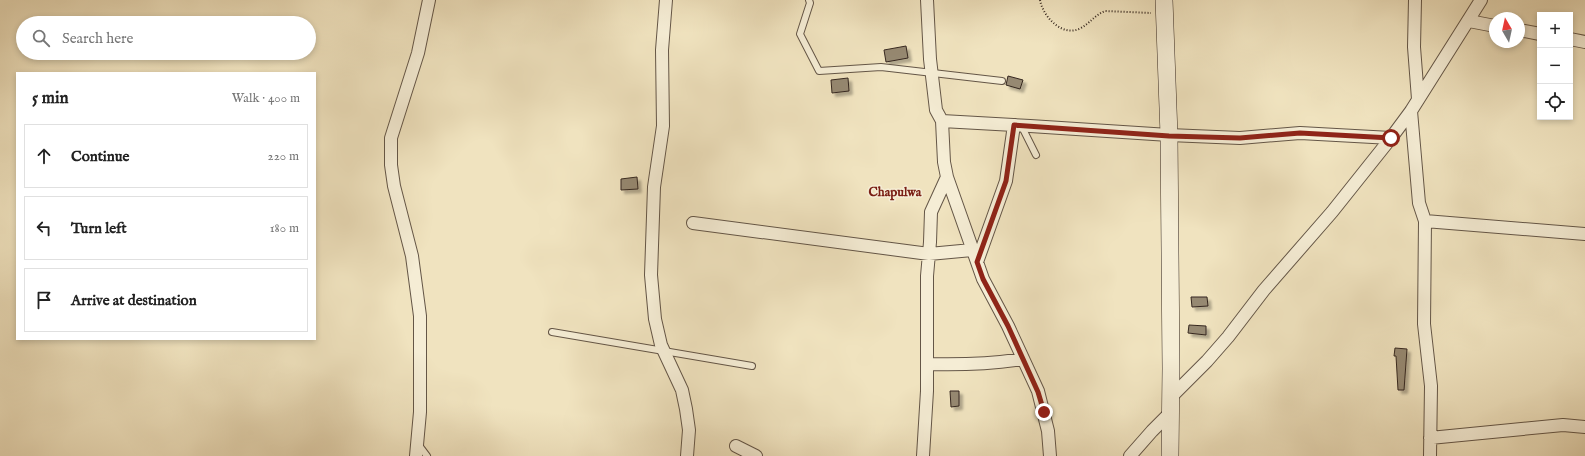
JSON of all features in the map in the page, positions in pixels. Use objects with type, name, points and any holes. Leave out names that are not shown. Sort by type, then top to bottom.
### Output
[{"type":"street","points":[[416,456],[420,412],[420,316],[412,256],[402,222],[394,186],[391,165],[391,138],[418,53],[429,0]]},
{"type":"street","points":[[666,0],[662,50],[663,126],[654,187],[652,275],[655,319],[664,352],[682,390],[686,409],[689,430],[687,456]]},
{"type":"street","points":[[928,0],[932,74],[936,110],[942,121],[944,162],[947,177],[983,279],[1008,326],[1038,392],[1044,412],[1050,456]]},
{"type":"street","points":[[1415,0],[1414,47],[1418,99]]},
{"type":"street","points":[[1130,456],[1152,431],[1171,404],[1228,337],[1264,290],[1332,212],[1391,138],[1411,111],[1481,0]]},
{"type":"street","points":[[1164,6],[1169,136],[1170,456]]},
{"type":"street","points":[[1469,21],[1489,25]]},
{"type":"street","points":[[1525,31],[1537,33]]},
{"type":"street","points":[[1573,40],[1585,42]]},
{"type":"street","points":[[1411,111],[1419,203],[1424,221],[1424,324],[1431,386],[1430,456]]},
{"type":"street","points":[[942,121],[1169,136],[1240,138],[1300,133],[1391,138]]},
{"type":"street","points":[[977,262],[1006,181],[1017,125]]},
{"type":"street","points":[[923,456],[927,364],[927,276],[931,212],[947,177]]},
{"type":"street","points":[[1424,221],[1585,234]]},
{"type":"street","points":[[693,223],[929,254],[972,250]]},
{"type":"street","points":[[927,364],[960,365],[996,363],[1023,359]]},
{"type":"street","points":[[1430,438],[1563,425],[1585,427]]},
{"type":"street","points":[[736,446],[756,456]]},
{"type":"lane","points":[[809,0],[810,3],[800,34],[819,71],[881,67],[1002,81]]},
{"type":"lane","points":[[1017,125],[1036,155]]},
{"type":"lane","points":[[552,332],[752,366]]},
{"type":"lane","points":[[417,443],[427,456]]},
{"type":"path","points":[[1040,0],[1044,12],[1056,26],[1075,30],[1082,27],[1104,11],[1164,6]]},
{"type":"building","points":[[906,46],[908,58],[886,62],[884,50]]},
{"type":"building","points":[[1008,76],[1023,80],[1020,89],[1006,85]]},
{"type":"building","points":[[848,78],[849,91],[832,93],[831,80]]},
{"type":"building","points":[[637,177],[638,189],[621,190],[621,179]]},
{"type":"building","points":[[1191,297],[1207,297],[1208,306],[1192,307]]},
{"type":"building","points":[[1189,325],[1206,326],[1206,335],[1188,333]]},
{"type":"building","points":[[1395,348],[1407,349],[1404,390],[1398,390],[1396,356],[1394,356]]},
{"type":"building","points":[[950,391],[959,391],[959,406],[951,407]]},
{"type":"district","name":"Chapulwa","points":[[895,191]]},
{"type":"route","points":[[1044,412],[1038,392],[1026,365],[1008,326],[983,279],[977,262],[1006,181],[1014,125],[1169,136],[1240,138],[1300,133],[1391,138]]}]
